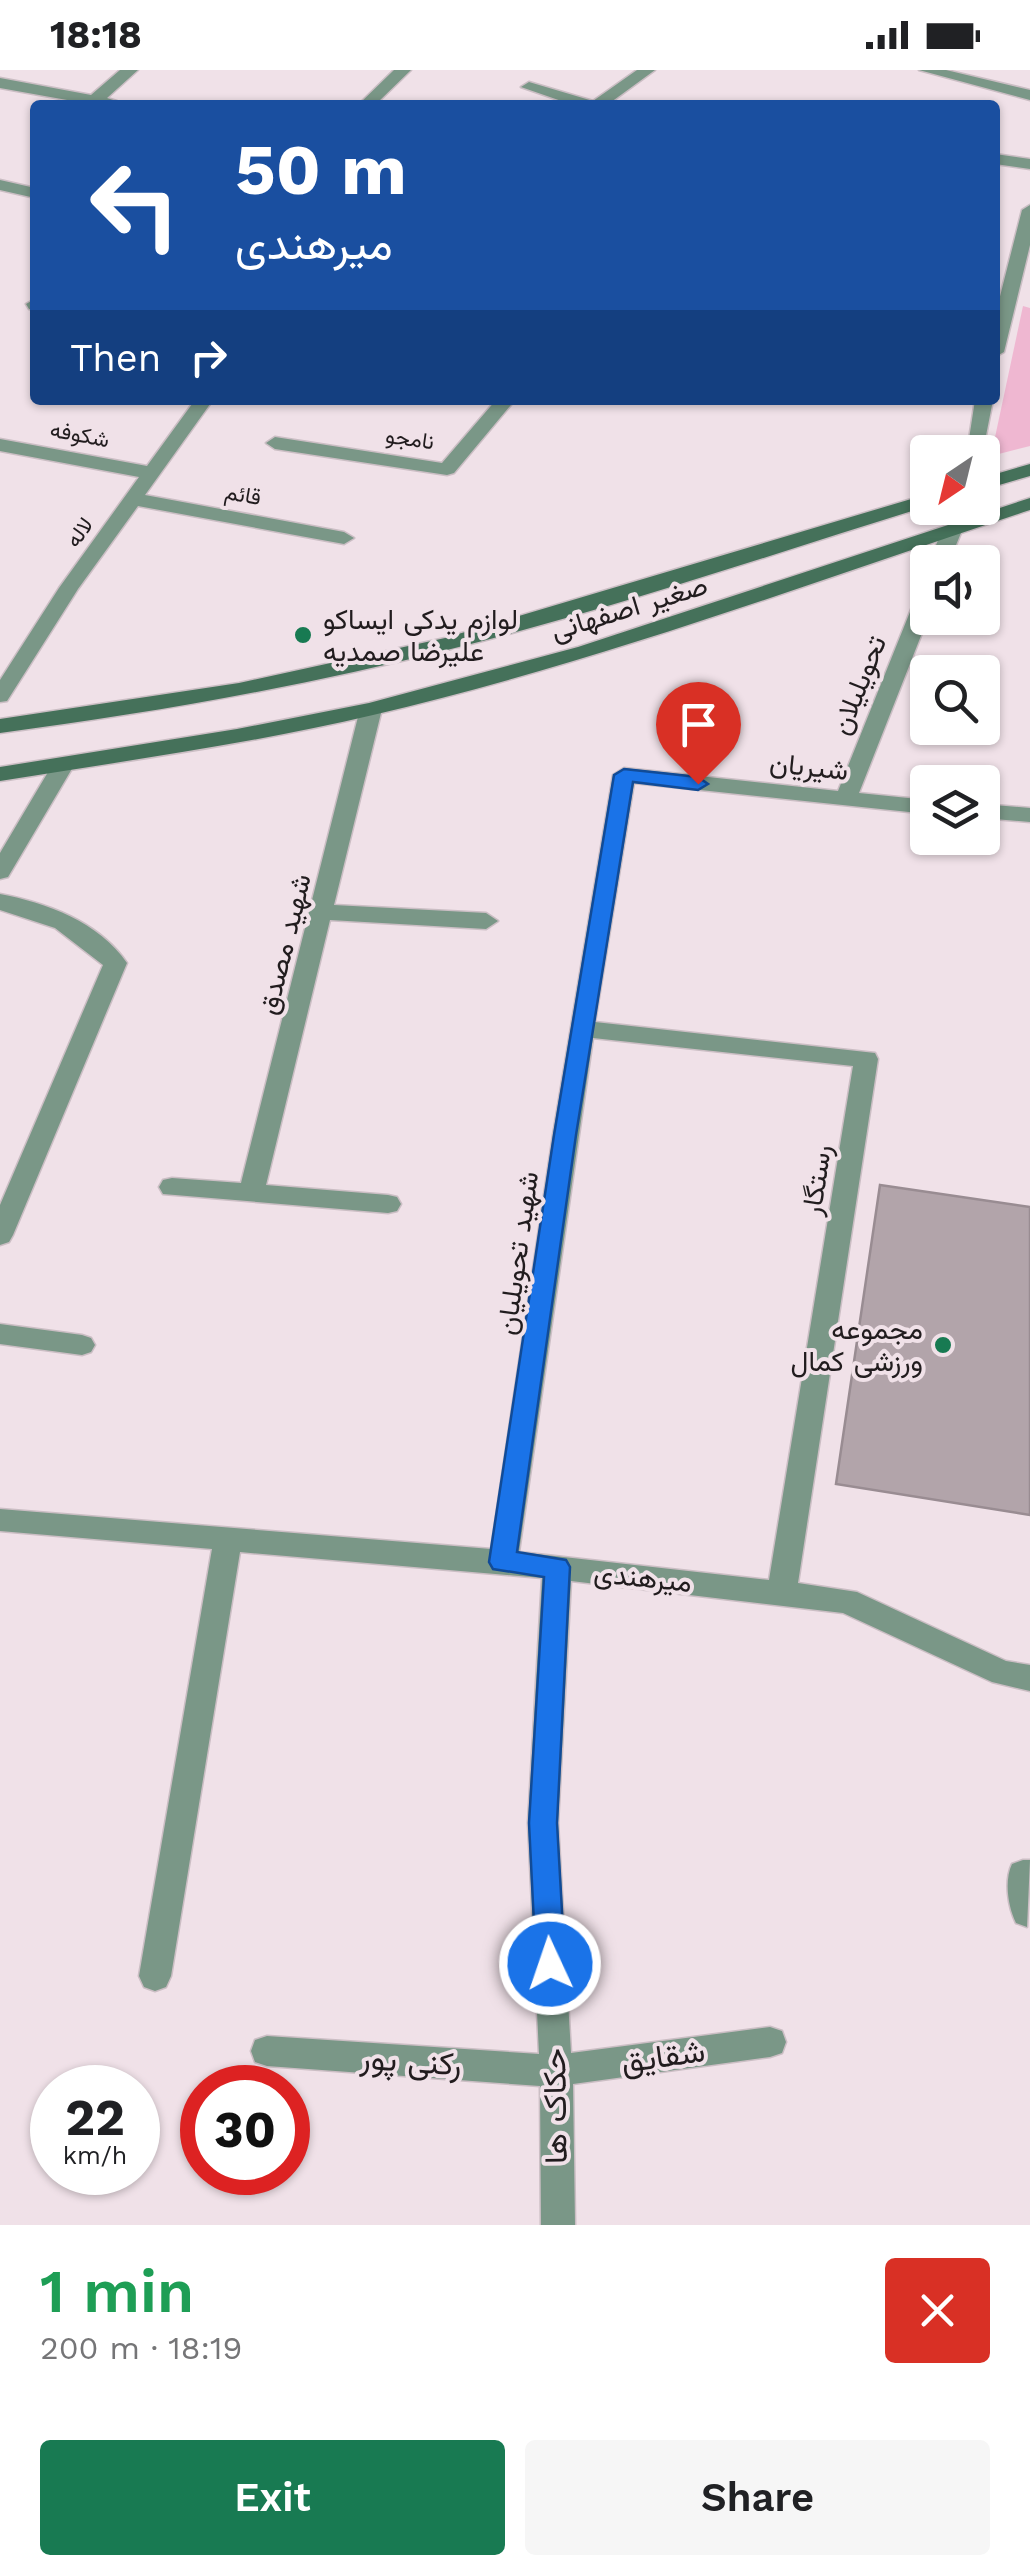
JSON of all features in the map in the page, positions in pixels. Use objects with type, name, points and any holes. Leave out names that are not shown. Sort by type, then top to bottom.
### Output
[{"type":"main road","points":[[1000,479],[1030,470]]},
{"type":"main road","name":"صغیر اصفهانی","points":[[0,774],[371,709],[585,652],[1030,504]]},
{"type":"main road","name":"صغیر اصفهانی","points":[[0,726],[220,692],[382,660],[505,628],[910,505]]},
{"type":"street","points":[[0,83],[94,100],[130,70]]},
{"type":"street","points":[[371,100],[403,70]]},
{"type":"street","points":[[605,100],[647,70]]},
{"type":"street","points":[[927,70],[1030,95]]},
{"type":"street","points":[[529,87],[573,100]]},
{"type":"street","points":[[1000,160],[1030,164]]},
{"type":"street","points":[[0,185],[30,191]]},
{"type":"street","points":[[1000,330],[1030,210]]},
{"type":"street","points":[[1000,248],[1020,251]]},
{"type":"street","points":[[1008,296],[1030,300]]},
{"type":"street","name":"لاله","points":[[0,696],[69,588],[200,405]]},
{"type":"street","name":"نامجو","points":[[276,443],[447,469],[502,405]]},
{"type":"street","points":[[979,435],[983,405]]},
{"type":"street","name":"شکوفه","points":[[0,445],[152,473]]},
{"type":"street","name":"قائم","points":[[133,498],[344,538]]},
{"type":"street","points":[[946,545],[951,533]]},
{"type":"street","name":"تحویلیلان","points":[[845,801],[911,635]]},
{"type":"street","name":"شهید مصدق","points":[[252,1193],[371,709]]},
{"type":"street","points":[[0,872],[62,766]]},
{"type":"street","name":"شیریان","points":[[624,775],[910,806]]},
{"type":"street","name":"شهید تحویلیان","points":[[502,1562],[624,775]]},
{"type":"street","points":[[1000,813],[1030,815]]},
{"type":"street","points":[[0,902],[28,906],[90,936],[115,963],[6,1203],[0,1235]]},
{"type":"street","points":[[324,912],[486,921]]},
{"type":"street","name":"رستگار","points":[[582,1030],[866,1060],[782,1592]]},
{"type":"street","points":[[172,1187],[388,1204]]},
{"type":"street","points":[[0,1334],[82,1345]]},
{"type":"street","name":"میرهندی","points":[[0,1520],[557,1567],[847,1601],[1002,1673],[1030,1678]]},
{"type":"street","points":[[155,1976],[228,1539]]},
{"type":"street","name":"حکاک ها","points":[[557,1567],[543,1823],[556,2070],[558,2225]]},
{"type":"street","points":[[1026,1913],[1023,1874],[1030,1874]]},
{"type":"street","name":"شقایق","points":[[556,2070],[770,2042]]},
{"type":"street","name":"رکنی پور","points":[[267,2051],[556,2070]]},
{"type":"shaded area","points":[[1023,306],[1030,308],[1030,446],[1000,454],[1000,435],[995,435]]},
{"type":"building","name":"مجموعه ورزشی کمال","points":[[880,1185],[1030,1207],[1030,1515],[836,1484]]},
{"type":"place","name":"لوازم یدکی ایساکو علیرضا صمدیه","points":[[303,635]]},
{"type":"place","name":"مجموعه ورزشی کمال","points":[[943,1345]]},
{"type":"route","points":[[550,1964],[543,1823],[557,1567],[502,1562],[565,1135],[624,775],[698,784]]}]
